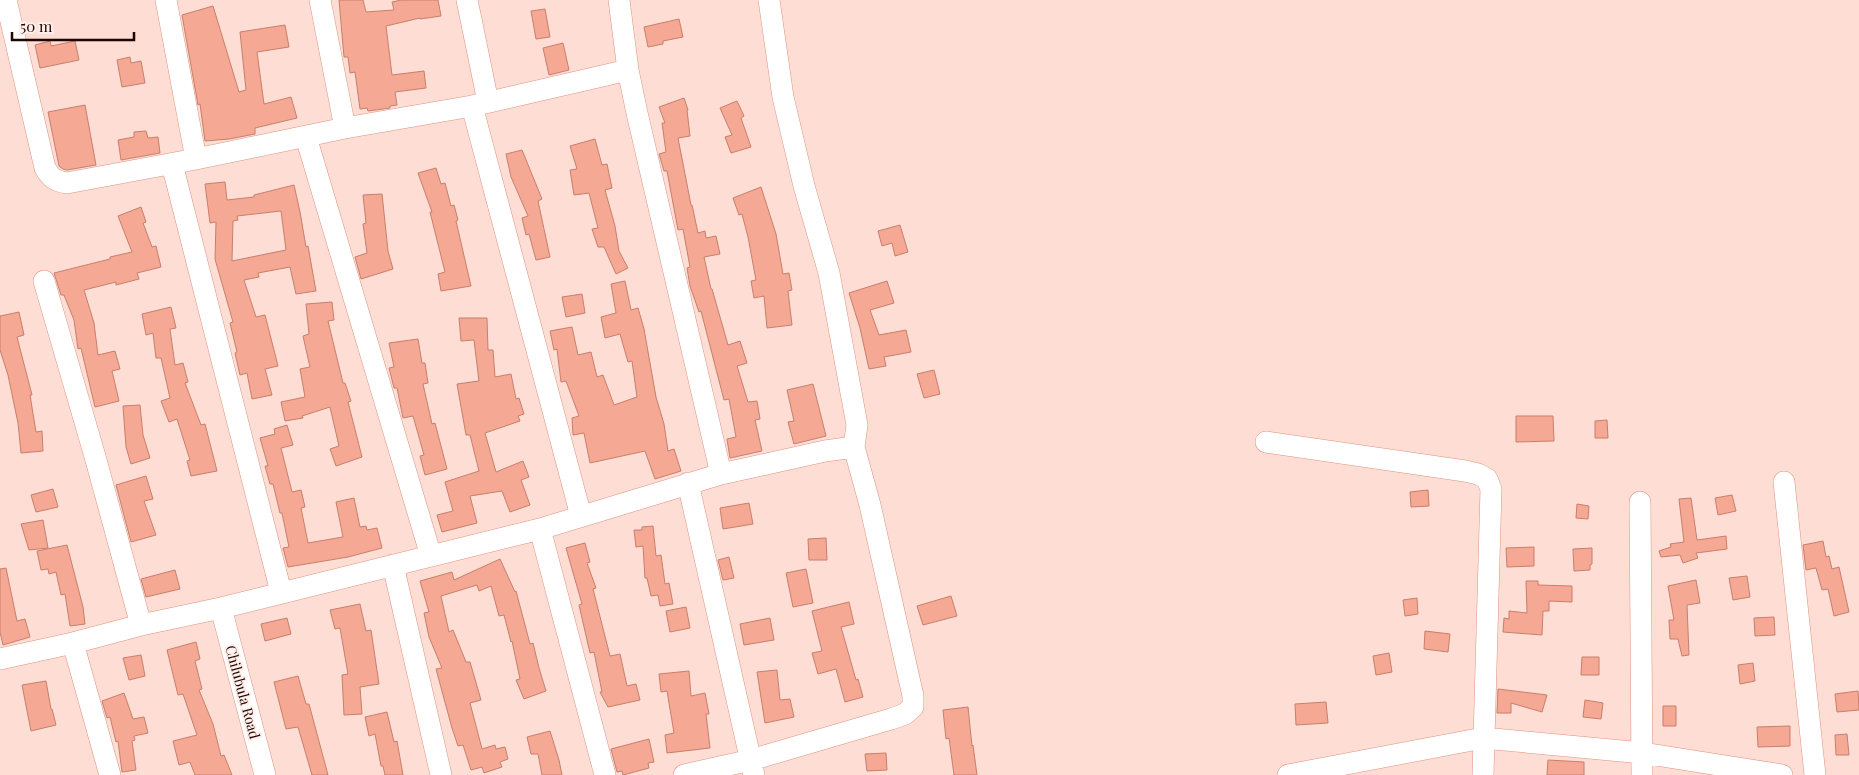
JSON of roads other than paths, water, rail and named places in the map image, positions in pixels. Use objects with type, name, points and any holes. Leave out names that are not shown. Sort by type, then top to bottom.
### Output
[{"type":"street","points":[[6,0],[46,168],[51,177],[58,182],[172,164],[345,128],[480,104],[628,70]]},
{"type":"street","points":[[166,0],[196,159]]},
{"type":"street","points":[[320,0],[345,128]]},
{"type":"street","points":[[467,0],[480,104],[580,516]]},
{"type":"street","points":[[619,0],[628,70],[721,474]]},
{"type":"street","points":[[684,775],[753,767],[905,714],[913,707],[913,696],[870,505],[854,447],[857,425],[831,283],[804,186],[783,97],[769,0]]},
{"type":"street","points":[[306,137],[431,556]]},
{"type":"street","points":[[172,164],[281,592]]},
{"type":"street","points":[[44,281],[96,460],[140,625]]},
{"type":"street","points":[[1266,442],[1465,471],[1478,474],[1487,479],[1491,489],[1483,775]]},
{"type":"street","points":[[0,659],[73,643],[140,625],[221,608],[431,556],[540,528],[721,474],[826,451],[854,447]]},
{"type":"street","points":[[1784,482],[1815,775]]},
{"type":"street","points":[[688,483],[753,767]]},
{"type":"street","points":[[1640,502],[1642,775]]},
{"type":"street","points":[[540,528],[605,775]]},
{"type":"street","points":[[393,565],[441,775]]},
{"type":"street","name":"Chilubula Road","points":[[221,608],[265,775]]},
{"type":"street","points":[[73,643],[110,775]]},
{"type":"street","points":[[1288,775],[1483,738],[1643,753],[1782,775]]}]
